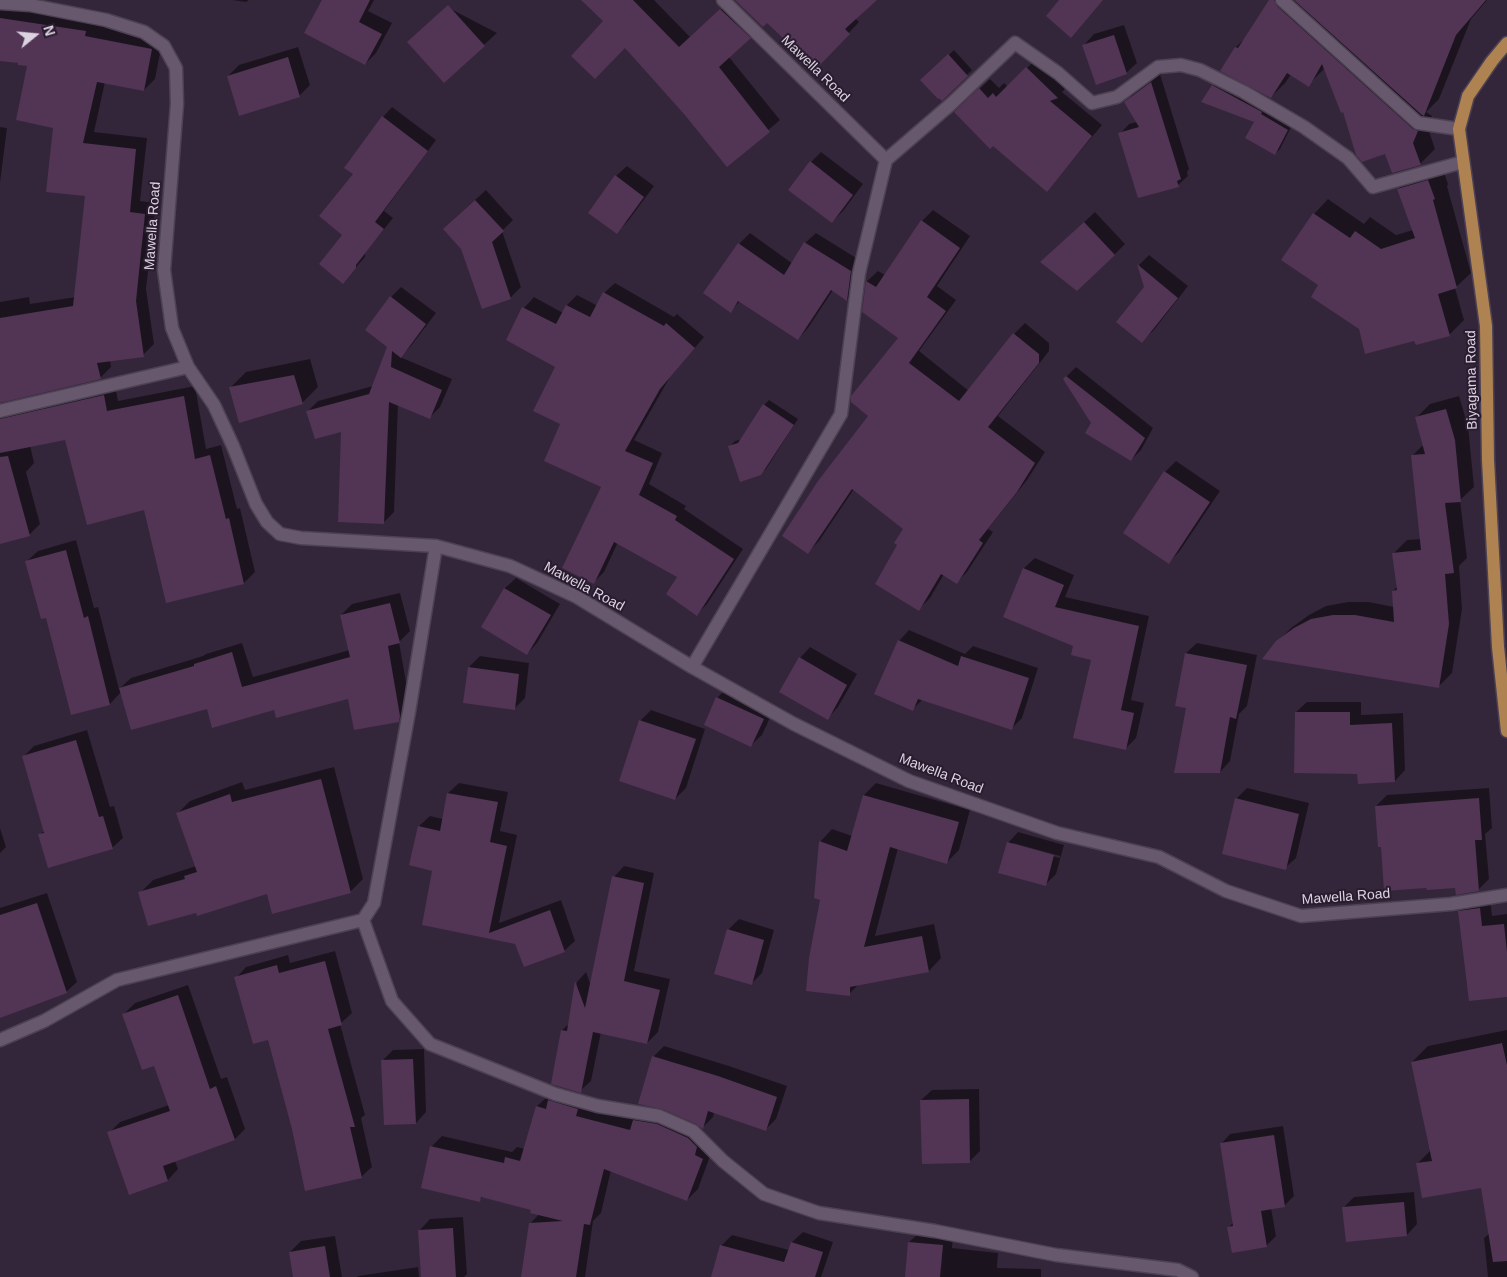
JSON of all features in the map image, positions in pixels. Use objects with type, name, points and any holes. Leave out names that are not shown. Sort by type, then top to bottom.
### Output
[{"type":"main road","name":"Biyagama Road","points":[[1507,43],[1468,96],[1459,129],[1462,162],[1486,326],[1488,460],[1498,646],[1507,731]]},
{"type":"street","name":"Mawella Road","points":[[723,0],[886,160]]},
{"type":"street","points":[[1282,0],[1418,122],[1459,129]]},
{"type":"street","name":"Mawella Road","points":[[0,3],[30,5],[106,20],[144,32],[164,46],[176,68],[177,104],[164,270],[172,328],[188,367],[214,405],[256,504],[267,522],[280,534],[301,538],[436,546],[510,566],[577,597],[692,667],[794,724],[909,780],[1057,832],[1159,857],[1226,891],[1300,916],[1451,904],[1507,895]]},
{"type":"street","points":[[692,667],[841,414],[859,273],[886,160],[951,104],[1015,42],[1058,73],[1092,103],[1117,97],[1158,67],[1181,65],[1200,70],[1244,92],[1304,127],[1348,158],[1373,187],[1462,162]]},
{"type":"street","points":[[0,411],[188,367]]},
{"type":"street","points":[[0,1040],[44,1021],[117,980],[363,920],[374,903],[409,712],[436,546]]},
{"type":"street","points":[[363,920],[392,1002],[430,1044],[555,1094],[598,1106],[659,1116],[693,1131],[723,1161],[764,1194],[819,1213],[935,1231],[1056,1255],[1178,1270],[1192,1277]]},
{"type":"building","points":[[322,0],[370,0],[359,22],[382,34],[365,65],[304,33]]},
{"type":"building","points":[[581,0],[633,0],[679,47],[720,9],[751,38],[719,67],[770,132],[727,167],[684,114],[625,48],[595,79],[571,56],[603,21]]},
{"type":"building","points":[[735,0],[877,0],[845,29],[850,34],[816,69],[767,23],[763,27]]},
{"type":"building","points":[[1059,0],[1103,0],[1071,38],[1046,16]]},
{"type":"building","points":[[1269,0],[1274,0],[1277,6],[1413,129],[1418,131],[1413,143],[1421,165],[1392,173],[1385,154],[1362,162],[1356,155],[1343,112],[1341,113],[1322,64],[1309,87],[1287,73],[1271,98],[1220,71],[1235,47],[1238,48]]},
{"type":"building","points":[[1294,0],[1486,0],[1456,35],[1424,116]]},
{"type":"building","points":[[448,5],[485,46],[444,83],[407,42]]},
{"type":"building","points":[[0,18],[86,31],[85,36],[152,49],[144,91],[97,82],[83,143],[136,149],[130,212],[145,214],[136,301],[144,357],[97,363],[101,379],[0,403],[0,318],[73,306],[85,196],[46,192],[53,128],[16,120],[27,66],[0,61]]},
{"type":"building","points":[[1114,35],[1127,74],[1096,85],[1082,45]]},
{"type":"building","points":[[948,54],[968,76],[942,101],[920,80]]},
{"type":"building","points":[[288,57],[300,97],[239,116],[227,76]]},
{"type":"building","points":[[1026,67],[1058,98],[1050,101],[1092,136],[1047,192],[993,146],[990,149],[954,112],[979,88],[988,98],[993,93],[996,97]]},
{"type":"building","points":[[1151,82],[1181,179],[1177,181],[1179,187],[1138,198],[1118,133],[1139,127],[1124,102]]},
{"type":"building","points":[[1212,85],[1262,112],[1261,114],[1288,130],[1275,155],[1245,138],[1254,122],[1201,102]]},
{"type":"building","points":[[382,116],[428,151],[375,222],[384,229],[343,284],[319,264],[342,235],[319,216],[353,174],[344,168]]},
{"type":"building","points":[[810,161],[853,195],[832,223],[788,190]]},
{"type":"building","points":[[615,175],[644,197],[617,234],[588,213]]},
{"type":"building","points":[[1428,180],[1435,199],[1433,200],[1457,288],[1438,294],[1450,336],[1416,345],[1414,341],[1365,354],[1359,329],[1311,297],[1318,285],[1281,260],[1313,213],[1350,238],[1355,231],[1381,249],[1415,238],[1397,189]]},
{"type":"building","points":[[475,200],[504,231],[492,242],[511,299],[482,309],[461,249],[443,229]]},
{"type":"building","points":[[921,220],[960,248],[927,297],[946,311],[909,363],[959,401],[1013,333],[1039,354],[1039,363],[988,427],[1035,463],[1017,492],[979,540],[983,543],[957,584],[941,574],[919,611],[875,584],[897,545],[894,543],[903,529],[852,489],[808,554],[782,536],[818,481],[868,416],[851,402],[851,396],[898,338],[862,312],[866,281],[876,287]]},
{"type":"building","points":[[1084,222],[1115,255],[1077,291],[1040,262]]},
{"type":"building","points":[[804,242],[851,271],[847,301],[831,290],[798,340],[738,301],[731,313],[703,293],[738,243],[784,275]]},
{"type":"building","points":[[1137,264],[1178,298],[1142,343],[1116,322],[1144,287]]},
{"type":"building","points":[[603,292],[664,326],[666,323],[695,348],[660,389],[625,451],[653,463],[639,495],[677,516],[675,520],[734,559],[697,616],[666,594],[677,577],[614,542],[594,584],[562,568],[601,487],[544,461],[560,424],[533,411],[555,367],[506,340],[522,307],[556,324],[566,305],[590,317]]},
{"type":"building","points":[[390,296],[426,324],[401,358],[392,351],[391,367],[442,390],[430,419],[389,402],[384,524],[338,522],[341,432],[315,439],[306,411],[369,394],[387,347],[365,330]]},
{"type":"building","points":[[294,375],[303,404],[239,423],[229,387]]},
{"type":"building","points":[[1066,376],[1145,438],[1131,461],[1085,433],[1091,423],[1063,379]]},
{"type":"building","points":[[104,395],[107,411],[184,396],[195,459],[210,455],[226,519],[229,518],[244,584],[166,603],[144,510],[87,525],[65,440],[0,453],[0,419]]},
{"type":"building","points":[[763,404],[794,425],[761,475],[740,482],[728,446],[738,443]]},
{"type":"building","points":[[1446,409],[1455,440],[1461,502],[1445,503],[1454,573],[1445,574],[1449,624],[1439,688],[1262,659],[1276,641],[1311,619],[1333,615],[1355,615],[1394,622],[1392,591],[1397,590],[1392,553],[1421,550],[1411,455],[1425,454],[1415,417]]},
{"type":"building","points":[[8,456],[30,536],[0,544],[0,457]]},
{"type":"building","points":[[1164,471],[1210,502],[1169,564],[1123,533]]},
{"type":"building","points":[[66,550],[84,618],[88,616],[110,705],[71,715],[46,618],[41,619],[25,561]]},
{"type":"building","points":[[1023,568],[1064,585],[1055,607],[1139,626],[1121,710],[1134,713],[1126,750],[1073,738],[1091,660],[1071,655],[1073,646],[1003,617]]},
{"type":"building","points":[[504,588],[551,615],[527,655],[481,627]]},
{"type":"building","points":[[390,603],[400,643],[388,646],[400,716],[399,722],[354,730],[348,699],[276,718],[274,710],[212,728],[207,709],[131,730],[119,688],[194,666],[194,664],[232,652],[242,687],[350,657],[340,615]]},
{"type":"building","points":[[898,640],[958,666],[961,656],[1029,678],[1012,730],[918,699],[913,711],[874,694]]},
{"type":"building","points":[[1185,653],[1247,665],[1236,719],[1230,717],[1220,773],[1174,773],[1186,708],[1175,706]]},
{"type":"building","points":[[799,657],[847,685],[828,720],[779,692]]},
{"type":"building","points":[[468,667],[519,674],[515,710],[463,703]]},
{"type":"building","points":[[716,697],[764,719],[751,747],[704,725]]},
{"type":"building","points":[[1295,712],[1350,712],[1350,725],[1392,723],[1395,782],[1358,784],[1357,774],[1294,773]]},
{"type":"building","points":[[639,720],[696,739],[675,800],[619,781]]},
{"type":"building","points":[[76,740],[99,817],[103,816],[113,849],[48,868],[38,834],[44,833],[22,756]]},
{"type":"building","points":[[321,779],[351,893],[272,914],[267,894],[197,916],[196,913],[148,926],[138,892],[185,879],[184,876],[197,872],[176,813],[230,794],[232,802]]},
{"type":"building","points":[[447,793],[498,802],[490,842],[507,846],[489,933],[550,910],[565,952],[524,967],[515,944],[422,925],[432,871],[409,865],[418,826],[440,831]]},
{"type":"building","points":[[863,795],[959,822],[947,864],[890,847],[864,947],[922,936],[929,972],[850,987],[850,996],[806,991],[809,958],[820,900],[814,898],[819,841],[847,851]]},
{"type":"building","points":[[1235,798],[1299,814],[1286,870],[1222,854]]},
{"type":"building","points":[[1479,798],[1482,840],[1475,840],[1479,891],[1456,895],[1455,888],[1384,891],[1381,847],[1378,847],[1375,806]]},
{"type":"building","points":[[1007,842],[1054,855],[1046,886],[998,873]]},
{"type":"building","points":[[612,876],[644,883],[624,981],[660,990],[647,1044],[593,1032],[581,1093],[551,1084],[561,1030],[567,1031],[575,981],[585,1008]]},
{"type":"building","points":[[37,903],[67,993],[0,1018],[0,915]]},
{"type":"building","points":[[1480,908],[1482,926],[1504,924],[1507,952],[1507,997],[1469,1001],[1458,911]]},
{"type":"building","points":[[727,929],[764,940],[752,985],[714,974]]},
{"type":"building","points":[[325,961],[342,1025],[328,1029],[355,1127],[350,1127],[362,1178],[305,1191],[292,1129],[268,1040],[253,1044],[234,977],[277,965],[279,973]]},
{"type":"building","points":[[178,995],[210,1089],[216,1086],[235,1140],[163,1166],[168,1181],[129,1195],[107,1132],[170,1111],[154,1066],[142,1070],[122,1014]]},
{"type":"building","points":[[1502,1043],[1507,1065],[1507,1261],[1493,1262],[1481,1188],[1422,1198],[1416,1163],[1432,1161],[1411,1062]]},
{"type":"building","points":[[652,1056],[718,1076],[777,1097],[766,1131],[708,1111],[703,1129],[662,1109],[638,1104]]},
{"type":"building","points":[[413,1059],[416,1124],[384,1125],[381,1060]]},
{"type":"building","points":[[969,1099],[970,1163],[922,1164],[920,1100]]},
{"type":"building","points":[[548,1100],[578,1109],[576,1116],[630,1130],[633,1120],[657,1124],[688,1138],[697,1147],[695,1155],[703,1159],[687,1201],[604,1169],[590,1225],[584,1224],[576,1277],[521,1277],[529,1223],[563,1221],[530,1213],[531,1210],[481,1197],[480,1202],[421,1188],[430,1146],[504,1163],[505,1157],[520,1161],[536,1106],[546,1109]]},
{"type":"building","points":[[1274,1135],[1285,1207],[1261,1211],[1267,1247],[1232,1253],[1227,1227],[1233,1226],[1220,1143]]},
{"type":"building","points":[[1404,1202],[1407,1236],[1346,1242],[1342,1207]]},
{"type":"building","points":[[453,1228],[456,1277],[421,1277],[418,1230]]},
{"type":"building","points":[[791,1242],[823,1252],[815,1277],[711,1277],[720,1245],[784,1262]]},
{"type":"building","points":[[908,1242],[943,1245],[940,1277],[905,1277]]},
{"type":"building","points":[[325,1246],[330,1277],[293,1277],[289,1252]]}]
